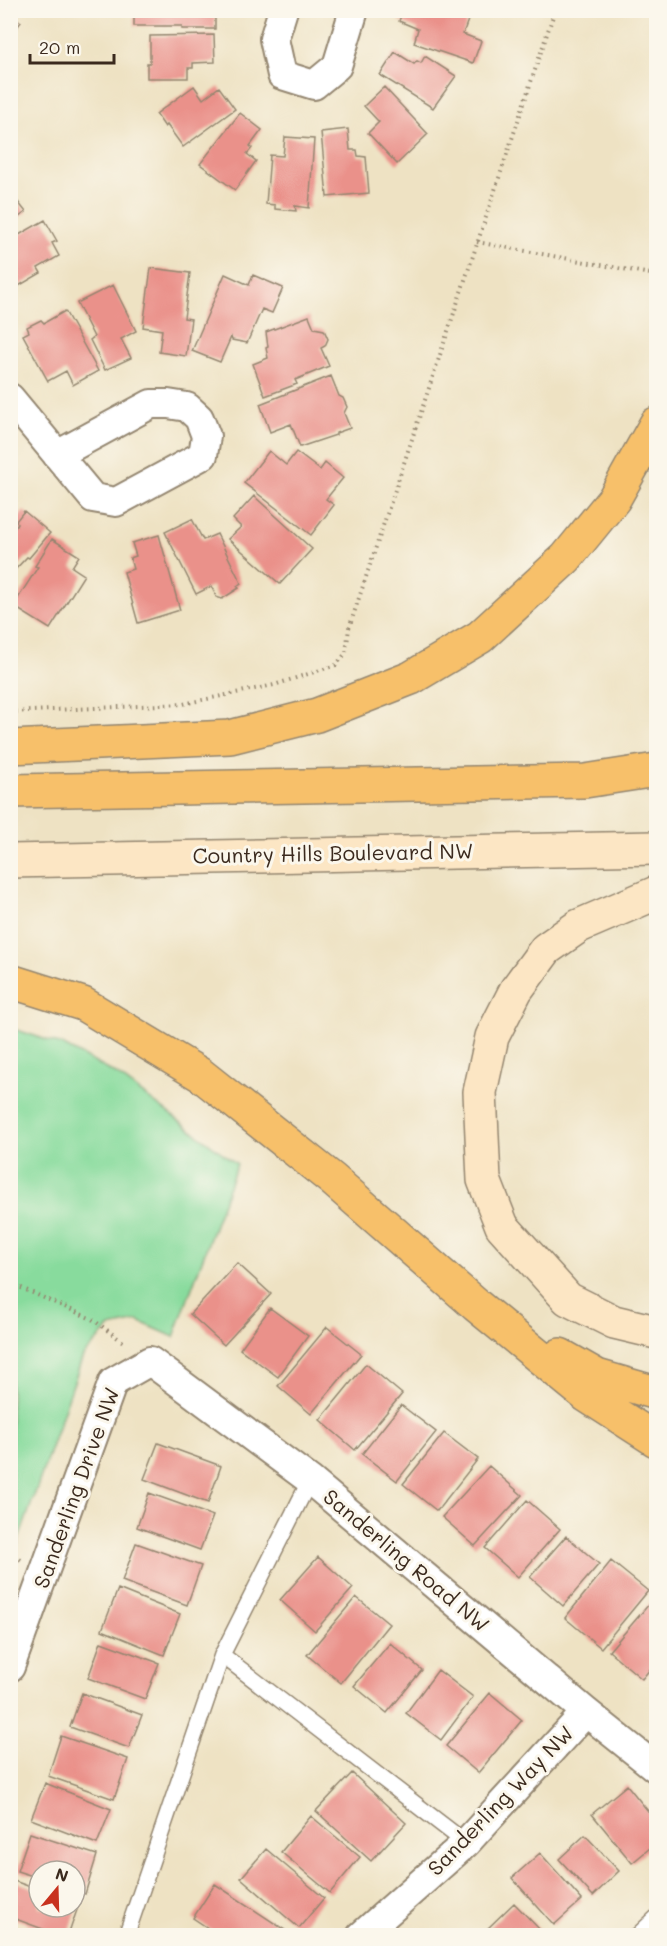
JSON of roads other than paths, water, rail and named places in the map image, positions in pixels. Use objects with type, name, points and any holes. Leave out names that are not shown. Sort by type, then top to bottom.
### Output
[{"type":"main road","points":[[10,747],[230,737],[317,716],[411,678],[480,637],[566,558],[614,499],[657,424]]},
{"type":"main road","points":[[585,781],[657,770]]},
{"type":"main road","points":[[10,791],[657,781]]},
{"type":"main road","name":"Country Hills Boulevard NW","points":[[10,861],[657,848]]},
{"type":"main road","points":[[657,893],[579,926],[546,949],[516,990],[492,1037],[480,1092],[484,1180],[502,1227],[568,1299],[614,1323],[657,1332]]},
{"type":"main road","points":[[10,981],[83,1004],[201,1075],[332,1179],[476,1305],[586,1395],[657,1440]]},
{"type":"main road","points":[[476,1305],[597,1376],[657,1393]]},
{"type":"street","points":[[283,10],[274,39],[282,75],[314,85],[337,66],[354,10]]},
{"type":"street","points":[[10,398],[57,455],[93,498],[116,502],[203,455],[206,436],[200,418],[187,407],[151,404],[57,455]]},
{"type":"street","name":"Sanderling Road NW","points":[[150,1361],[310,1480],[586,1712],[657,1768]]},
{"type":"street","name":"Sanderling Drive NW","points":[[10,1666],[113,1382],[150,1361]]},
{"type":"street","name":"Sanderling Way NW","points":[[361,1935],[466,1843],[586,1712]]},
{"type":"lane","points":[[126,1935],[222,1655],[310,1480]]},
{"type":"lane","points":[[222,1655],[466,1843]]},
{"type":"lane","points":[[637,1935],[657,1918]]}]
